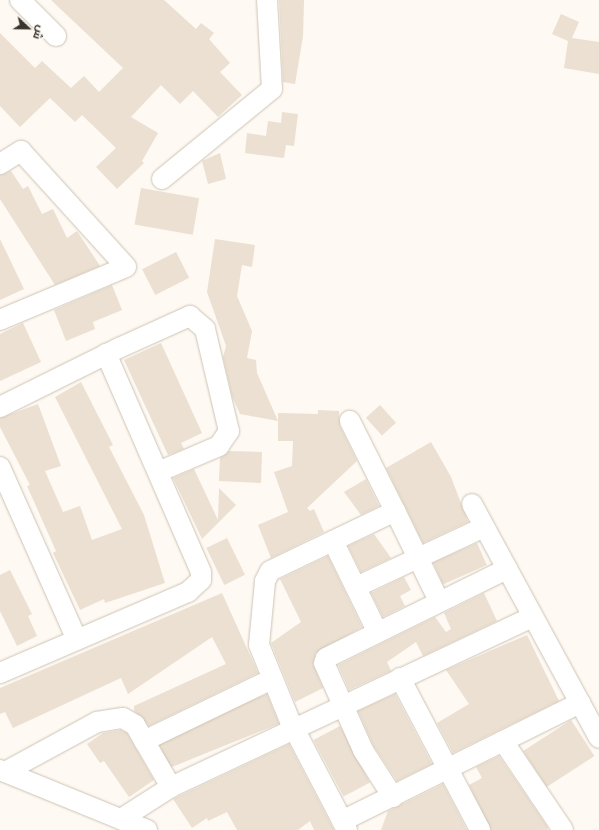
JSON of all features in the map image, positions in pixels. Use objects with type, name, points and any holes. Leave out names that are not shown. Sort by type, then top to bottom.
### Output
[{"type":"street","points":[[20,0],[56,36]]},
{"type":"street","points":[[162,179],[272,89],[267,0]]},
{"type":"street","points":[[0,164],[21,151],[126,267],[0,320]]},
{"type":"street","points":[[0,407],[106,354],[190,316],[205,329],[229,431],[218,446],[158,472]]},
{"type":"street","points":[[0,673],[188,592],[201,580],[201,572],[106,354]]},
{"type":"street","points":[[350,421],[396,511],[439,601]]},
{"type":"street","points":[[0,467],[77,640]]},
{"type":"street","points":[[472,504],[599,738]]},
{"type":"street","points":[[396,511],[270,571],[265,581],[259,645],[272,679],[295,730],[344,826],[445,769],[580,703]]},
{"type":"street","points":[[356,587],[418,556],[484,527]]},
{"type":"street","points":[[333,540],[377,631]]},
{"type":"street","points":[[393,797],[363,750],[324,663],[326,658],[377,631],[507,569]]},
{"type":"street","points":[[121,820],[171,787],[295,730],[343,705],[532,617]]},
{"type":"street","points":[[400,678],[445,769],[480,830]]},
{"type":"street","points":[[144,741],[272,679]]},
{"type":"street","points":[[2,771],[97,722],[123,718],[129,720],[144,741],[171,787]]},
{"type":"street","points":[[503,741],[563,830]]},
{"type":"street","points":[[2,771],[148,830]]},
{"type":"building","points":[[51,0],[164,0],[196,29],[201,23],[214,33],[209,39],[230,63],[220,72],[242,95],[218,117],[193,91],[180,104],[161,85],[131,117],[158,133],[142,161],[144,163],[117,189],[96,167],[116,148],[82,115],[75,122],[50,98],[20,127],[0,106],[0,33],[35,68],[42,61],[71,88],[84,76],[99,92],[123,68]]},
{"type":"building","points":[[279,0],[304,0],[303,36],[295,84],[283,82]]},
{"type":"building","points":[[561,14],[579,22],[572,38],[599,42],[599,74],[564,68],[568,41],[552,34]]},
{"type":"building","points":[[282,112],[298,114],[294,146],[286,145],[284,158],[245,153],[247,133],[266,136],[268,121],[281,123]]},
{"type":"building","points":[[220,153],[226,179],[208,184],[202,161]]},
{"type":"building","points":[[11,171],[23,189],[28,186],[42,214],[53,209],[67,238],[77,231],[100,266],[55,285],[0,199],[0,175]]},
{"type":"building","points":[[141,188],[199,198],[193,235],[135,224]]},
{"type":"building","points":[[0,239],[24,289],[0,300]]},
{"type":"building","points":[[215,239],[255,245],[252,267],[242,265],[237,296],[252,331],[247,358],[256,360],[257,373],[278,421],[240,414],[232,396],[223,357],[226,346],[207,292]]},
{"type":"building","points":[[176,252],[189,278],[155,295],[142,269]]},
{"type":"building","points":[[112,285],[122,310],[93,322],[95,329],[66,341],[54,310]]},
{"type":"building","points":[[23,323],[41,362],[0,381],[0,334]]},
{"type":"building","points":[[161,343],[202,433],[181,443],[184,449],[168,455],[124,360]]},
{"type":"building","points":[[81,382],[113,445],[109,447],[144,515],[165,583],[105,603],[104,599],[80,610],[53,553],[56,551],[27,486],[30,485],[0,427],[0,418],[38,404],[61,466],[45,471],[63,512],[80,506],[92,540],[122,529],[55,397]]},
{"type":"building","points":[[380,405],[396,423],[382,436],[366,418]]},
{"type":"building","points":[[318,410],[339,411],[340,426],[357,461],[307,508],[310,511],[314,509],[324,532],[271,558],[258,525],[288,512],[274,472],[292,466],[293,441],[278,441],[278,413],[318,414]]},
{"type":"building","points":[[431,442],[451,477],[468,522],[423,543],[386,468]]},
{"type":"building","points":[[229,451],[262,452],[261,483],[219,481],[220,458]]},
{"type":"building","points":[[194,469],[218,520],[219,488],[236,505],[202,539],[173,478]]},
{"type":"building","points":[[366,479],[379,506],[361,515],[344,492]]},
{"type":"building","points":[[374,534],[391,558],[361,572],[348,546]]},
{"type":"building","points":[[227,538],[245,575],[224,585],[206,548]]},
{"type":"building","points":[[477,543],[487,565],[443,584],[433,563]]},
{"type":"building","points":[[328,556],[362,627],[316,653],[313,664],[323,688],[295,702],[271,643],[301,622],[280,579]]},
{"type":"building","points":[[10,570],[32,614],[28,616],[37,636],[17,646],[0,611],[0,575]]},
{"type":"building","points":[[404,577],[411,590],[400,596],[405,606],[383,617],[371,593]]},
{"type":"building","points":[[222,593],[258,673],[149,726],[134,711],[134,706],[226,664],[212,637],[128,694],[121,678],[13,728],[5,712],[0,714],[0,688]]},
{"type":"building","points":[[484,593],[497,621],[423,656],[416,642],[387,662],[391,671],[349,690],[338,665],[435,617],[446,632],[451,629],[444,613]]},
{"type":"building","points":[[527,635],[559,701],[453,753],[437,723],[469,704],[446,670]]},
{"type":"building","points":[[267,694],[279,724],[169,768],[157,739]]},
{"type":"building","points":[[395,694],[432,764],[397,781],[373,745],[358,711]]},
{"type":"building","points":[[571,720],[594,756],[547,787],[523,751]]},
{"type":"building","points":[[340,726],[370,783],[344,797],[314,740]]},
{"type":"building","points":[[121,730],[127,733],[154,780],[129,797],[104,761],[100,763],[87,744],[103,733]]},
{"type":"building","points":[[289,744],[334,830],[314,830],[310,821],[298,830],[237,830],[227,812],[208,821],[207,818],[192,828],[173,799]]},
{"type":"building","points":[[499,756],[547,826],[548,830],[491,830],[469,785],[482,778],[476,767]]},
{"type":"building","points":[[443,784],[467,830],[381,830],[388,811]]}]
